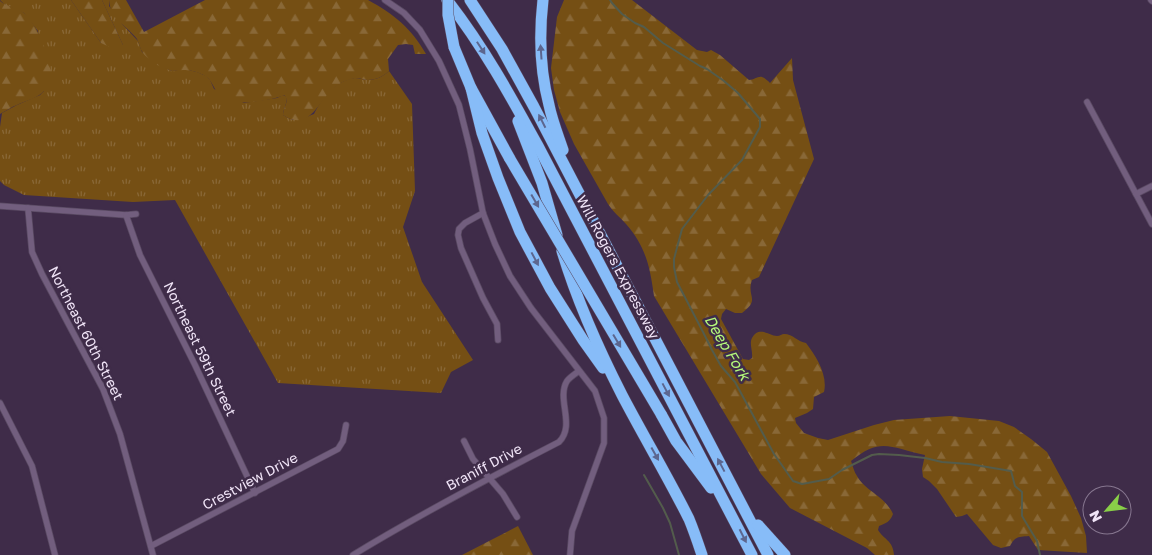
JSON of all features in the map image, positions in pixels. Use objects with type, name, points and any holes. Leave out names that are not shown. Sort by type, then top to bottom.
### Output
[{"type":"highway","points":[[448,0],[448,15],[454,47],[471,88],[510,159],[676,440],[733,518]]},
{"type":"highway","name":"Will Rogers Expressway","points":[[448,0],[501,78],[752,555]]},
{"type":"highway","name":"Will Rogers Expressway","points":[[470,0],[515,72],[768,555]]},
{"type":"highway","points":[[544,0],[540,46],[545,87],[572,180]]},
{"type":"highway","points":[[501,78],[542,183],[570,278],[582,309],[623,396],[690,521],[702,555]]},
{"type":"highway","points":[[471,88],[482,133],[520,232],[550,288],[623,396]]},
{"type":"highway","points":[[744,508],[785,555]]},
{"type":"highway","points":[[690,521],[696,555]]},
{"type":"street","points":[[384,0],[404,14],[420,30],[439,62],[459,105],[483,214],[510,276],[531,308],[595,391],[604,418],[604,443],[572,531],[570,555]]},
{"type":"street","points":[[1087,102],[1152,224]]},
{"type":"street","points":[[1136,194],[1152,186]]},
{"type":"street","points":[[0,206],[126,216],[136,214]]},
{"type":"street","name":"Northeast 60th Street","points":[[28,208],[32,252],[103,389],[120,434],[153,555]]},
{"type":"street","points":[[483,214],[465,223],[458,235],[461,248],[497,324],[498,340]]},
{"type":"street","name":"Northeast 59th Street","points":[[126,216],[140,254],[199,372],[255,493]]},
{"type":"street","name":"Braniff Drive","points":[[353,555],[406,523],[559,442],[564,437],[566,422],[563,390],[568,380],[579,371]]},
{"type":"street","points":[[0,403],[32,466],[55,555]]},
{"type":"street","name":"Crestview Drive","points":[[151,546],[338,449],[343,441],[346,425]]},
{"type":"street","points":[[464,441],[472,459],[503,494],[517,518]]},
{"type":"green space","points":[[0,0],[71,0],[101,43],[123,45],[102,0],[110,0],[109,6],[138,41],[142,52],[161,66],[172,71],[184,69],[206,76],[214,89],[244,103],[277,98],[283,95],[287,97],[283,115],[295,120],[314,114],[325,96],[342,82],[355,78],[374,79],[389,71],[412,104],[415,191],[403,227],[422,282],[473,360],[451,372],[441,393],[278,383],[175,200],[133,202],[24,195],[4,185],[0,181],[0,127],[2,113],[40,95],[44,91],[38,31],[24,13],[4,4]]},
{"type":"green space","points":[[71,0],[102,0],[123,45],[121,50],[116,50],[101,43]]},
{"type":"green space","points":[[110,0],[126,0],[144,32],[205,0],[368,0],[401,22],[426,54],[415,54],[413,45],[398,45],[388,59],[389,71],[385,75],[374,79],[356,78],[342,82],[331,91],[308,117],[301,120],[293,120],[283,115],[287,98],[284,95],[256,102],[240,103],[228,101],[220,96],[211,82],[203,75],[189,70],[172,71],[156,64],[143,53],[137,39],[115,16],[110,6]]},
{"type":"green space","points":[[564,0],[632,0],[697,50],[707,52],[711,50],[720,55],[749,80],[762,77],[770,83],[792,58],[793,80],[814,159],[759,277],[752,280],[751,304],[742,313],[735,313],[726,309],[722,314],[721,319],[743,359],[749,360],[752,358],[751,340],[758,332],[774,336],[787,334],[806,343],[823,372],[825,386],[824,392],[814,397],[813,409],[795,418],[796,423],[804,433],[818,438],[828,440],[894,420],[950,416],[999,421],[1014,427],[1047,452],[1081,518],[1082,535],[1086,536],[1087,553],[1038,550],[1029,536],[1016,539],[1010,546],[1001,548],[993,545],[967,514],[956,517],[937,489],[923,477],[922,469],[925,455],[895,447],[879,446],[861,453],[851,461],[855,473],[861,481],[885,503],[893,514],[889,521],[879,526],[878,530],[892,546],[894,555],[875,555],[867,548],[790,508],[761,474],[654,296],[649,267],[643,249],[626,224],[608,204],[574,144],[560,112],[551,68],[557,17]]},
{"type":"green space","points":[[0,1],[21,11],[34,25],[49,62],[51,77],[42,93],[0,114]]},
{"type":"green space","points":[[518,526],[533,555],[462,555]]},
{"type":"waterway","name":"Deep Fork","points":[[610,0],[622,14],[644,27],[663,43],[724,81],[738,93],[760,119],[760,127],[742,160],[708,195],[682,229],[674,259],[674,267],[677,282],[712,350],[721,366],[735,382],[774,454],[793,481],[802,484],[829,479],[842,470],[872,455],[879,454],[925,458],[1011,471],[1015,486],[1022,492],[1022,516],[1037,541],[1040,555]]},
{"type":"waterway","points":[[644,475],[670,523],[679,555]]}]
